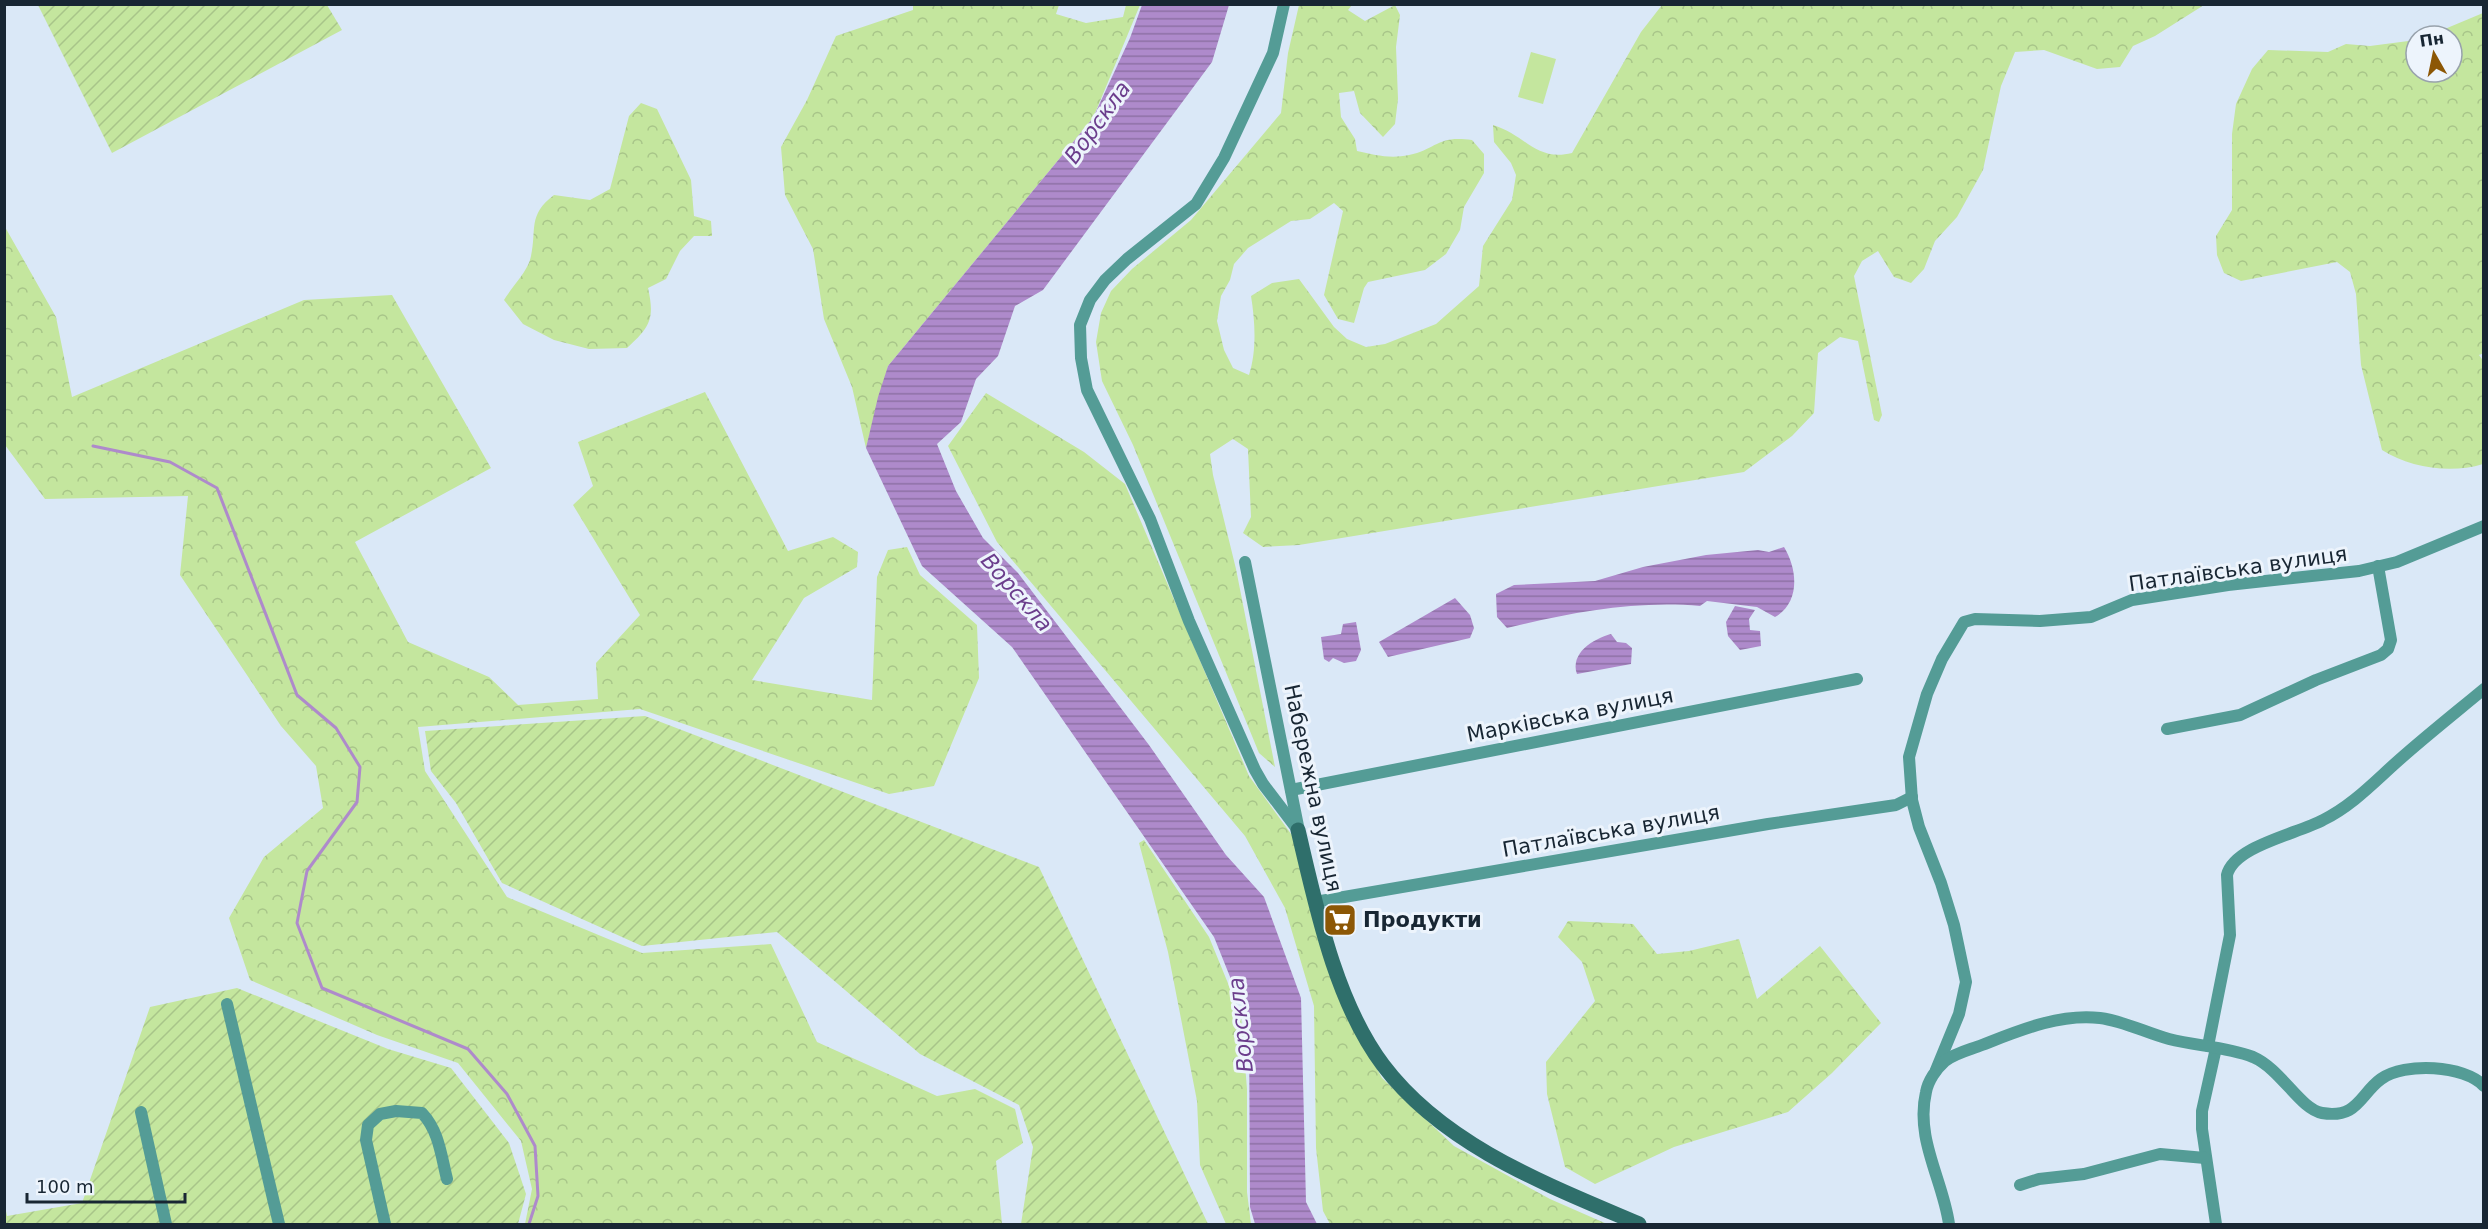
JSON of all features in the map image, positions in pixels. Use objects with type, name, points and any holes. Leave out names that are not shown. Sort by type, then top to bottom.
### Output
[{"type":"street","points":[[1284,4],[1273,53],[1224,158],[1196,204],[1127,259],[1105,280],[1090,300],[1080,325],[1081,358],[1087,390],[1150,519],[1189,621],[1255,770],[1298,830]]},
{"type":"street","name":"Патлаївська вулиця","points":[[1949,1224],[1928,1150],[1924,1114],[1926,1092],[1959,1014],[1966,982],[1954,925],[1935,864],[1924,844],[1912,797],[1909,757],[1917,722],[1942,659],[1964,622],[1975,619],[2040,621],[2091,617],[2132,600],[2228,585],[2359,571],[2397,562],[2484,526]]},
{"type":"street","name":"Набережна вулиця","points":[[1245,562],[1298,830],[1315,902],[1354,1015],[1383,1065],[1433,1117],[1462,1137],[1548,1185],[1639,1224]]},
{"type":"street","points":[[2167,729],[2240,716],[2316,680],[2381,655],[2388,649],[2391,640],[2378,566]]},
{"type":"street","name":"Марківська вулиця","points":[[1291,790],[1857,679]]},
{"type":"street","points":[[2216,1224],[2205,1158],[2202,1111],[2230,935],[2227,875],[2229,866],[2237,856],[2303,830],[2351,804],[2429,734],[2484,689]]},
{"type":"street","name":"Патлаївська вулиця","points":[[1315,902],[1768,824],[1896,805],[1912,797]]},
{"type":"street","points":[[227,1004],[279,1224]]},
{"type":"street","points":[[1936,1070],[1956,1054],[2012,1032],[2077,1017],[2099,1018],[2169,1039],[2251,1057],[2268,1064],[2308,1106],[2325,1114],[2345,1111],[2357,1106],[2382,1079],[2401,1072],[2436,1068],[2455,1069],[2466,1073],[2484,1086]]},
{"type":"street","points":[[385,1224],[366,1140],[368,1125],[380,1114],[396,1111],[422,1113],[431,1123],[437,1137],[447,1179]]},
{"type":"street","points":[[141,1112],[166,1224]]},
{"type":"street","points":[[2020,1185],[2038,1179],[2084,1174],[2160,1154],[2205,1158]]},
{"type":"green space","points":[[38,5],[327,5],[342,30],[112,153]]},
{"type":"green space","points":[[913,5],[1059,5],[1056,14],[1086,23],[1123,17],[1126,5],[1140,5],[1093,118],[888,366],[866,448],[852,387],[824,319],[813,249],[785,195],[781,147],[807,100],[836,36],[913,10]]},
{"type":"green space","points":[[1299,5],[1352,5],[1348,10],[1365,21],[1395,5],[1400,15],[1396,47],[1398,99],[1395,124],[1383,137],[1360,113],[1354,91],[1339,93],[1341,117],[1355,139],[1357,151],[1395,157],[1418,152],[1451,139],[1472,140],[1484,154],[1484,173],[1464,207],[1460,230],[1446,254],[1425,270],[1368,282],[1364,288],[1354,323],[1338,319],[1324,295],[1343,211],[1334,203],[1310,219],[1291,221],[1248,248],[1234,264],[1230,280],[1221,296],[1217,321],[1224,350],[1233,368],[1249,375],[1254,336],[1251,296],[1272,283],[1299,279],[1334,327],[1347,339],[1366,347],[1385,344],[1436,324],[1479,286],[1483,246],[1512,200],[1516,175],[1511,163],[1494,142],[1493,125],[1504,129],[1540,151],[1560,155],[1572,153],[1641,32],[1662,5],[2204,5],[2155,36],[2133,46],[2120,67],[2097,69],[2044,50],[2015,52],[2001,86],[1983,170],[1957,217],[1935,241],[1924,269],[1911,283],[1894,277],[1878,251],[1862,261],[1854,276],[1882,415],[1879,422],[1874,420],[1858,341],[1840,337],[1818,353],[1814,413],[1792,436],[1744,472],[1299,545],[1263,547],[1243,533],[1251,517],[1248,449],[1233,439],[1210,454],[1236,569],[1275,767],[1259,753],[1133,445],[1102,381],[1096,342],[1101,313],[1111,291],[1132,269],[1191,220],[1281,113],[1288,53]]},
{"type":"green space","points":[[2483,13],[2484,353],[2479,355],[2484,362],[2483,464],[2444,469],[2418,465],[2382,450],[2361,365],[2356,294],[2350,272],[2337,262],[2241,281],[2224,273],[2217,255],[2216,236],[2232,210],[2232,134],[2236,104],[2252,69],[2268,50],[2328,52],[2346,44],[2370,46],[2404,42],[2404,84],[2464,84],[2464,24],[2457,24]]},
{"type":"green space","points":[[1531,52],[1556,59],[1543,104],[1518,97]]},
{"type":"green space","points":[[641,103],[657,109],[691,180],[694,216],[711,221],[712,236],[694,236],[680,251],[666,279],[648,288],[651,308],[649,322],[627,348],[589,349],[554,340],[523,324],[504,300],[528,265],[536,217],[545,203],[554,195],[590,200],[610,189],[629,116]]},
{"type":"green space","points":[[5,227],[56,317],[72,397],[304,300],[392,295],[491,468],[355,542],[408,642],[489,677],[518,705],[598,699],[596,663],[640,615],[573,505],[593,486],[578,442],[705,392],[788,551],[833,537],[858,552],[857,567],[804,598],[752,680],[872,700],[877,577],[888,550],[907,547],[920,575],[977,625],[979,678],[934,786],[889,794],[640,709],[418,727],[425,771],[507,897],[642,953],[771,944],[817,1042],[937,1096],[975,1089],[1015,1109],[1023,1143],[996,1161],[1002,1224],[525,1224],[532,1189],[521,1141],[458,1063],[377,1035],[250,980],[229,918],[264,857],[323,808],[316,766],[281,726],[180,575],[188,496],[45,499],[5,445]]},
{"type":"green space","points":[[986,393],[1084,452],[1125,484],[1249,776],[1294,838],[1353,1027],[1382,1078],[1454,1146],[1550,1199],[1607,1224],[1330,1224],[1323,1211],[1316,1148],[1314,1006],[1285,908],[1245,836],[997,542],[948,446]]},
{"type":"green space","points":[[645,716],[1039,867],[1208,1224],[1021,1224],[1033,1147],[1019,1105],[920,1054],[777,932],[642,946],[502,883],[456,803],[431,771],[425,731]]},
{"type":"green space","points":[[1144,840],[1209,937],[1241,1015],[1247,1089],[1247,1192],[1251,1224],[1226,1224],[1200,1165],[1197,1101],[1168,952],[1139,843]]},
{"type":"green space","points":[[1568,921],[1633,924],[1657,954],[1689,951],[1739,939],[1757,999],[1820,946],[1881,1023],[1832,1073],[1788,1112],[1674,1147],[1595,1184],[1565,1167],[1547,1094],[1546,1062],[1595,1001],[1582,962],[1558,937]]},
{"type":"green space","points":[[237,988],[388,1049],[451,1068],[509,1143],[526,1194],[518,1224],[5,1224],[4,1201],[7,1216],[82,1203],[150,1007]]},
{"type":"water","name":"Ворскла","points":[[1142,5],[1229,5],[1212,62],[1043,290],[1015,306],[998,356],[976,379],[961,422],[937,444],[956,491],[983,538],[1018,573],[1149,745],[1226,855],[1264,897],[1301,998],[1306,1202],[1317,1224],[1255,1224],[1250,1207],[1249,1024],[1214,937],[1012,647],[922,566],[866,448],[888,366],[1093,118],[1130,38]]},
{"type":"water","points":[[1784,547],[1794,576],[1793,595],[1783,611],[1775,617],[1757,607],[1707,601],[1700,606],[1651,605],[1602,609],[1507,628],[1497,617],[1496,594],[1514,585],[1595,581],[1643,567],[1706,555],[1758,550],[1769,552]]},
{"type":"water","points":[[1455,598],[1470,615],[1474,628],[1470,638],[1388,657],[1379,642]]},
{"type":"water","points":[[1735,606],[1755,610],[1749,619],[1750,630],[1760,631],[1761,646],[1740,650],[1728,636],[1726,622]]},
{"type":"water","points":[[1356,622],[1361,650],[1356,661],[1344,663],[1333,658],[1329,662],[1324,659],[1321,637],[1341,634],[1343,624]]},
{"type":"water","points":[[1611,634],[1617,642],[1626,643],[1632,648],[1631,664],[1577,674],[1576,666],[1580,653],[1590,643]]},
{"type":"waterway","points":[[93,446],[170,462],[217,488],[297,695],[336,728],[360,767],[357,802],[307,871],[297,923],[322,988],[468,1049],[507,1094],[535,1146],[538,1196],[529,1224]]},
{"type":"place","name":"Продукти","points":[[1340,920]]}]
